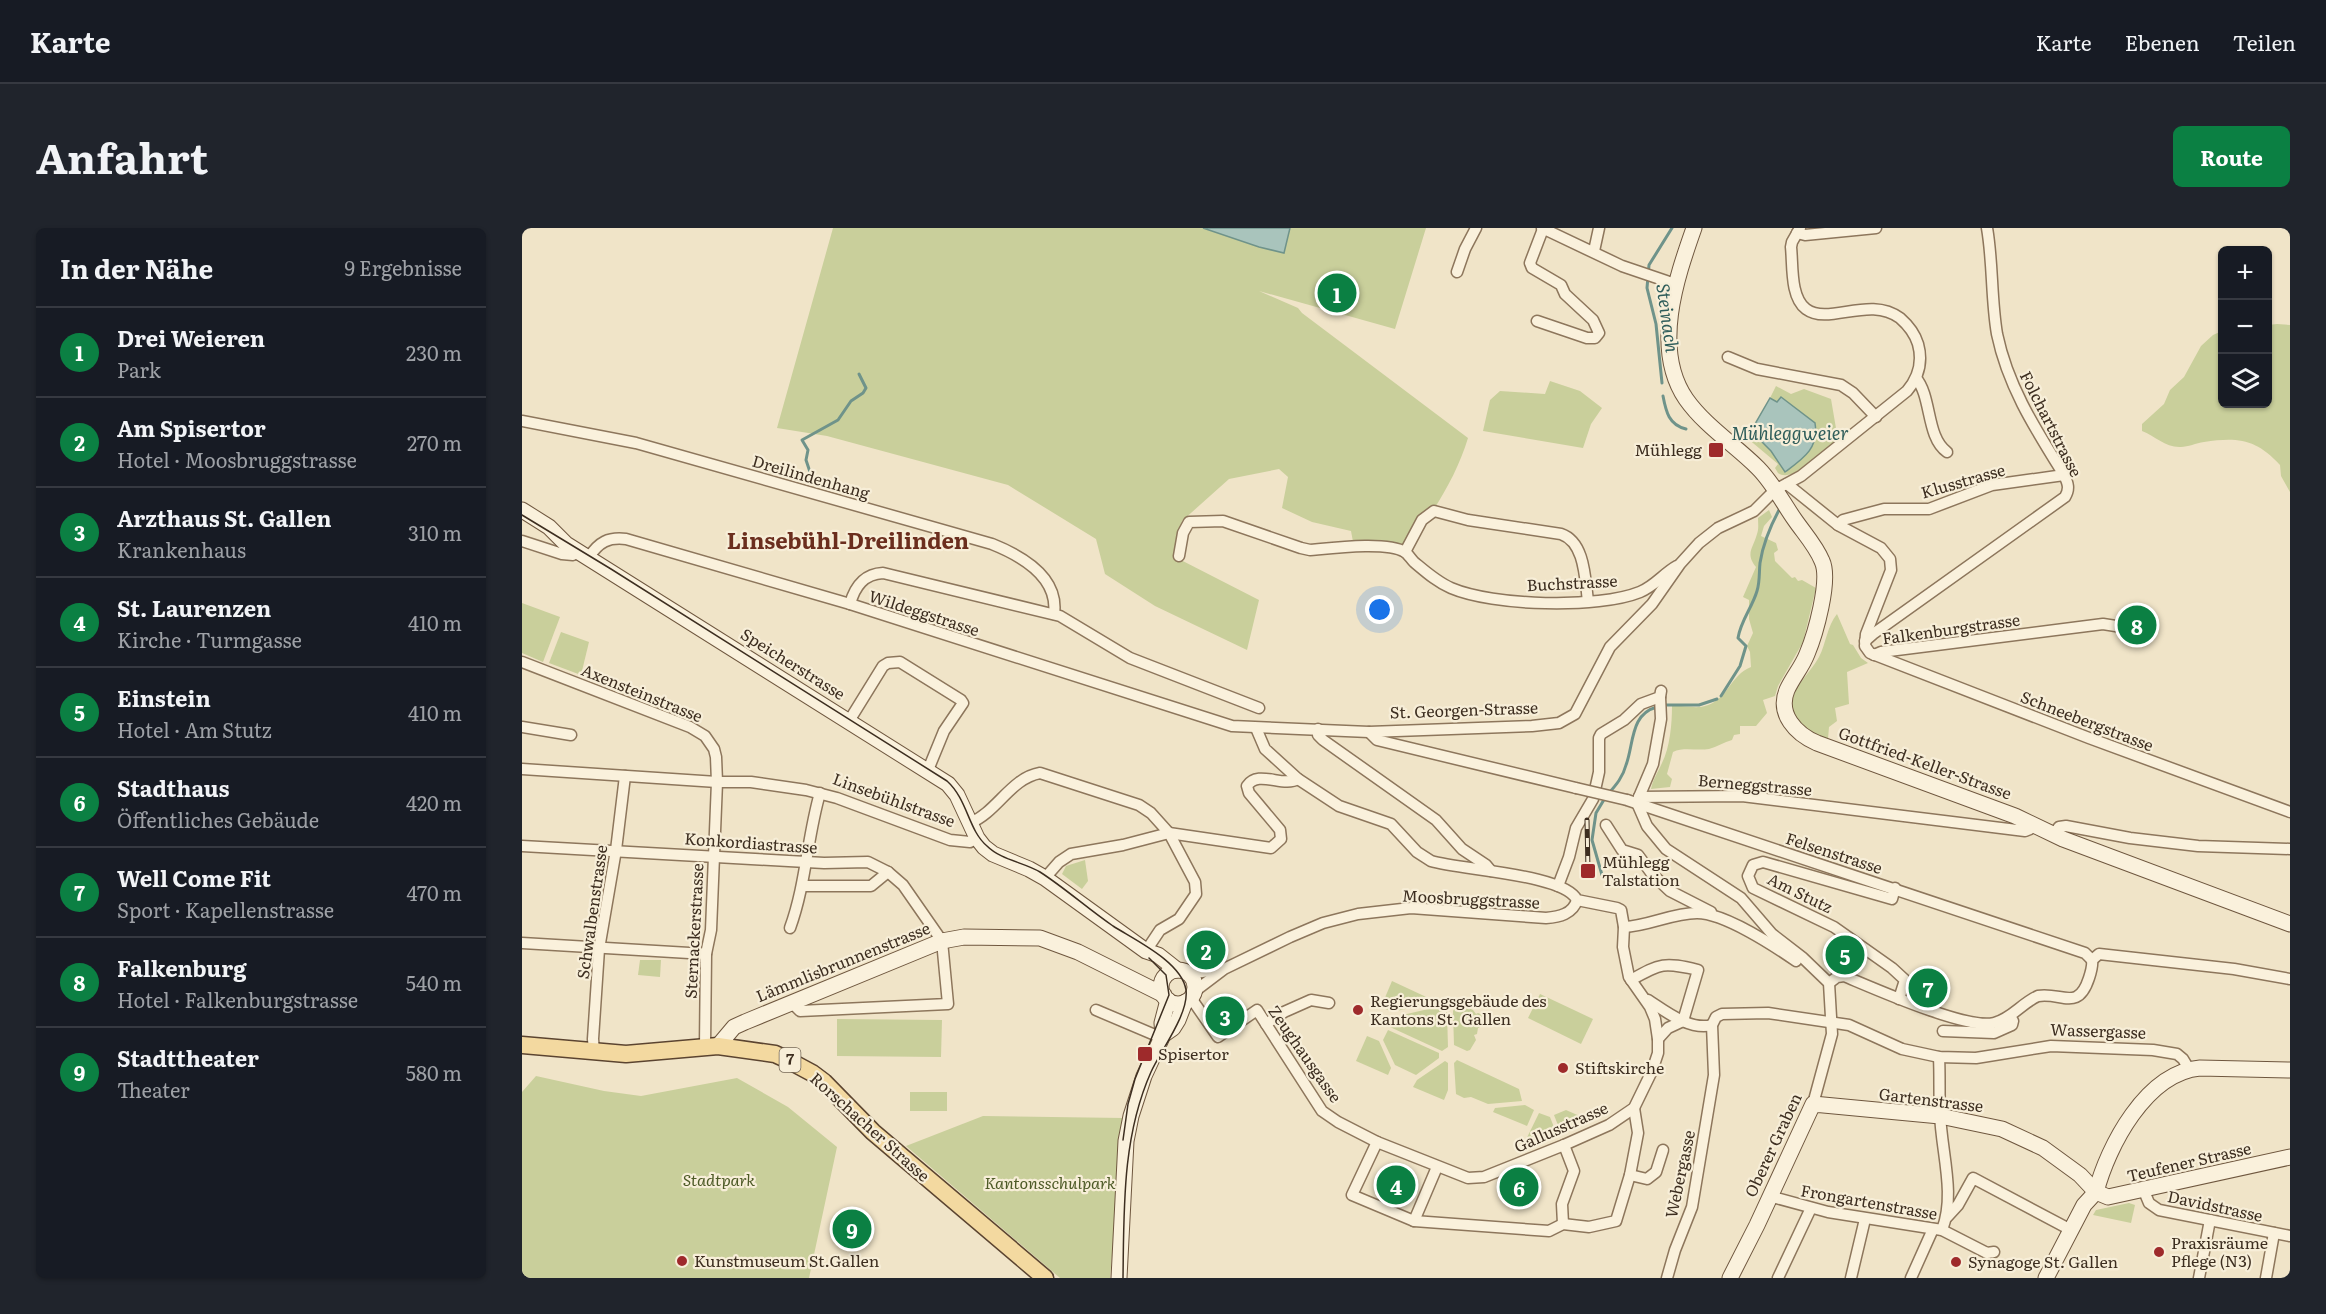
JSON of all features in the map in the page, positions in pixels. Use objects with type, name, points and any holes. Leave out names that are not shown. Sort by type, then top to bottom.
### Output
[{"type":"main road","name":"Rorschacher Strasse","points":[[522,1045],[626,1054],[712,1046],[775,1054],[812,1073],[901,1156],[1044,1278]]},
{"type":"street","points":[[1457,272],[1476,228]]},
{"type":"street","points":[[1537,321],[1587,338],[1595,338],[1599,333],[1593,320],[1565,294],[1561,285],[1532,268],[1530,263],[1542,228],[1585,249],[1594,251],[1600,256],[1676,284]]},
{"type":"street","points":[[1594,251],[1599,228]]},
{"type":"street","points":[[1694,228],[1676,284],[1671,313],[1670,349],[1674,371],[1681,391],[1697,413],[1781,487]]},
{"type":"street","points":[[1876,228],[1805,235],[1798,231],[1791,247],[1796,290],[1801,304],[1809,311],[1819,314],[1873,308],[1895,315],[1912,330],[1918,345],[1920,362],[1916,378],[1924,389],[1930,418],[1940,446],[1947,452]]},
{"type":"street","name":"Folchartstrasse","points":[[1865,642],[1872,634],[2065,497],[2068,489],[2064,476],[2023,407],[2005,364],[1995,318],[1987,228]]},
{"type":"street","points":[[1728,357],[1757,369],[1841,385],[1853,393],[1876,417]]},
{"type":"street","name":"St. Georgen-Strasse","points":[[1256,728],[1369,732],[1532,726],[1564,721],[1578,709],[1610,648],[1652,604],[1680,564],[1708,534],[1754,512],[1781,487],[1802,476],[1907,392],[1916,378]]},
{"type":"street","name":"Dreilindenhang","points":[[522,421],[570,428],[636,443],[992,544],[1026,561],[1046,580],[1054,594],[1054,614]]},
{"type":"street","name":"Klusstrasse","points":[[1838,525],[1843,520],[1884,509],[1929,509],[1992,486],[2064,476]]},
{"type":"street","name":"Falkenburgstrasse","points":[[1781,487],[1838,525],[1886,553],[1892,565],[1868,627],[1865,642],[1867,650],[1874,655],[1881,652],[2103,624],[2122,627]]},
{"type":"street","name":"Gottfried-Keller-Strasse","points":[[1781,487],[1825,570],[1824,588],[1811,645],[1785,694],[1786,714],[1794,728],[1803,736],[2033,824],[2053,835],[2290,924]]},
{"type":"street","name":"Speicherstrasse","points":[[522,510],[549,527],[577,551],[948,784],[957,795],[977,838]]},
{"type":"street","points":[[1179,556],[1183,533],[1187,524],[1194,520],[1223,520],[1310,550],[1375,546],[1406,552],[1422,520],[1434,511],[1468,520],[1561,534],[1571,539],[1578,548],[1588,601]]},
{"type":"street","name":"Speicherstrasse","points":[[522,522],[577,551]]},
{"type":"street","name":"Wildeggstrasse","points":[[577,551],[605,540],[626,539],[850,604],[1217,722],[1256,728]]},
{"type":"street","points":[[522,541],[562,554],[573,555],[577,551]]},
{"type":"street","name":"Buchstrasse","points":[[1406,552],[1411,560],[1441,582],[1472,595],[1538,603],[1588,601],[1641,591],[1680,564]]},
{"type":"street","points":[[850,604],[862,580],[869,575],[884,573],[1054,614],[1130,658],[1259,708]]},
{"type":"street","name":"Schneebergstrasse","points":[[1874,655],[2290,812]]},
{"type":"street","name":"Axensteinstrasse","points":[[522,662],[699,731],[714,749],[717,782]]},
{"type":"street","points":[[849,721],[883,666],[888,663],[900,662],[961,700],[963,703],[944,731],[928,771]]},
{"type":"street","points":[[1557,886],[1569,857],[1578,823],[1593,799],[1599,772],[1601,734],[1624,720],[1641,704],[1661,700],[1653,764],[1635,800],[1647,826],[1666,849],[1741,898],[1772,934],[1803,958],[1829,983],[1832,1022],[1768,1013],[1732,1013],[1716,1017],[1712,1024],[1704,1027],[1683,1021],[1642,996]]},
{"type":"street","points":[[522,727],[571,735]]},
{"type":"street","points":[[1256,728],[1265,749],[1298,779],[1340,806],[1391,824],[1417,852],[1431,861],[1491,871],[1557,886],[1574,894],[1577,900],[1617,908],[1623,915],[1625,962],[1631,980],[1655,1019],[1658,1039]]},
{"type":"street","points":[[1318,729],[1318,735],[1323,740],[1436,820],[1462,849],[1491,871]]},
{"type":"street","name":"Felsenstrasse","points":[[1369,732],[1377,740],[1635,800],[1742,840],[1895,888],[2085,953],[2092,960]]},
{"type":"street","name":"Linsebühlstrasse","points":[[522,769],[717,782],[751,782],[820,793],[950,840],[970,842],[977,838]]},
{"type":"street","points":[[970,823],[981,818],[1021,781],[1040,773],[1139,805],[1151,813],[1169,833],[1195,882],[1196,894],[1179,919],[1160,930],[1146,951]]},
{"type":"street","name":"Schwalbenstrasse","points":[[594,1052],[599,949],[616,850],[625,776]]},
{"type":"street","points":[[1045,878],[1059,862],[1071,854],[1123,845],[1169,833],[1271,848],[1281,839],[1280,830],[1249,793],[1247,786],[1251,781],[1257,779],[1290,782],[1298,779]]},
{"type":"street","name":"Sternackerstrasse","points":[[712,1046],[706,954],[711,930],[717,782]]},
{"type":"street","points":[[790,928],[803,886],[805,862],[820,793]]},
{"type":"street","name":"Berneggstrasse","points":[[1635,800],[1742,796],[2025,831],[2033,824]]},
{"type":"street","points":[[1606,825],[1622,850],[1638,855],[1652,874],[1670,891],[1709,910],[1713,915]]},
{"type":"street","points":[[2053,835],[2059,827],[2066,826],[2130,838],[2198,846],[2290,849]]},
{"type":"street","points":[[977,838],[993,855],[1045,878],[1146,951],[1158,955],[1171,982],[1162,1023],[1162,1037],[1144,1076],[1127,1133],[1119,1278]]},
{"type":"street","name":"Konkordiastrasse","points":[[522,846],[714,855],[805,862],[868,862],[888,872],[903,885],[942,940]]},
{"type":"street","name":"Am Stutz","points":[[1895,888],[1892,899],[1763,862],[1753,866],[1748,876],[1754,888],[1834,927],[1892,968],[1905,981],[1899,999]]},
{"type":"street","points":[[803,886],[871,886],[888,872]]},
{"type":"street","name":"Moosbruggstrasse","points":[[1171,982],[1224,969],[1310,928],[1358,914],[1420,908],[1546,918],[1566,913],[1574,908],[1577,900]]},
{"type":"street","points":[[1624,927],[1651,924],[1695,913],[1713,915],[1771,943],[1808,969],[1813,968]]},
{"type":"street","name":"Lämmlisbrunnenstrasse","points":[[712,1046],[734,1028],[942,940],[964,937],[1040,938],[1078,952],[1128,976],[1171,982],[1176,1004],[1190,997]]},
{"type":"street","points":[[792,1003],[800,1011],[948,1004],[942,940]]},
{"type":"street","points":[[522,944],[706,954]]},
{"type":"street","points":[[1829,983],[1837,977],[1844,976],[1899,999],[1976,1024],[1996,1023],[2038,996],[2070,999],[2081,995],[2086,988],[2093,964],[2092,960],[2099,954],[2234,969],[2290,979]]},
{"type":"street","points":[[1631,980],[1653,968],[1667,964],[1698,970],[1683,1021],[1668,1028],[1658,1039]]},
{"type":"street","name":"Moosbruggstrasse","points":[[1190,997],[1224,969]]},
{"type":"street","points":[[1162,1037],[1173,1028],[1178,1020],[1195,982],[1171,982]]},
{"type":"street","name":"Zeughausgasse","points":[[1190,997],[1218,1037],[1257,1010],[1322,1111],[1377,1142],[1437,1167]]},
{"type":"street","points":[[1266,1024],[1284,1012],[1311,1000],[1329,1003]]},
{"type":"street","points":[[1096,1010],[1162,1037]]},
{"type":"street","points":[[1943,1031],[1994,1033],[2013,1025],[2010,1016]]},
{"type":"street","name":"Wassergasse","points":[[1832,1022],[1849,1025],[1902,1049],[1939,1057],[1976,1058],[2051,1046],[2145,1050],[2177,1054],[2183,1059],[2188,1069]]},
{"type":"street","name":"Oberer Graben","points":[[1730,1278],[1813,1104],[1832,1034],[1832,1022]]},
{"type":"street","name":"Webergasse","points":[[1667,1278],[1691,1209],[1714,1075],[1712,1024]]},
{"type":"street","name":"Gallusstrasse","points":[[1437,1167],[1468,1178],[1484,1177],[1609,1125],[1634,1108],[1652,1071],[1658,1053],[1658,1039]]},
{"type":"street","points":[[1939,1057],[1940,1116],[1947,1217]]},
{"type":"street","points":[[2046,1278],[2084,1205],[2096,1192],[2108,1159],[2132,1116],[2154,1090],[2168,1079],[2188,1069],[2210,1067],[2290,1070]]},
{"type":"street","name":"Gartenstrasse","points":[[1813,1104],[1940,1116],[2002,1129],[2031,1141],[2065,1163],[2096,1192]]},
{"type":"street","points":[[1377,1142],[1352,1195],[1414,1221],[1549,1232],[1563,1224],[1589,1227],[1617,1221],[1630,1175],[1638,1133],[1634,1108]]},
{"type":"street","points":[[1563,1224],[1562,1204],[1574,1171],[1564,1145]]},
{"type":"street","points":[[1630,1175],[1647,1179],[1656,1172],[1663,1150]]},
{"type":"street","name":"Teufener Strasse","points":[[2096,1192],[2110,1197],[2144,1191],[2290,1157]]},
{"type":"street","points":[[1414,1221],[1437,1167]]},
{"type":"street","points":[[1911,1278],[1937,1230],[1958,1205],[1973,1178],[2071,1230]]},
{"type":"street","name":"Davidstrasse","points":[[2144,1191],[2147,1201],[2157,1209],[2290,1236]]},
{"type":"street","name":"Frongartenstrasse","points":[[1769,1196],[1811,1208],[1865,1219],[1937,1230],[1987,1253],[1994,1252]]},
{"type":"street","points":[[1778,1278],[1811,1208]]},
{"type":"street","points":[[1851,1278],[1865,1219]]},
{"type":"street","points":[[2199,1278],[2210,1220]]},
{"type":"street","points":[[2266,1278],[2274,1233]]},
{"type":"green space","points":[[833,228],[1426,228],[1395,329],[1259,291],[1298,308],[1468,438],[1463,453],[1442,495],[1408,547],[1354,547],[1351,531],[1312,522],[1282,508],[1288,477],[1279,469],[1229,479],[1182,521],[1175,557],[1259,600],[1247,650],[1155,606],[1105,574],[1096,539],[1008,485],[827,436],[777,428]]},
{"type":"green space","points":[[2272,325],[2290,325],[2290,492],[2281,476],[2280,465],[2254,445],[2237,440],[2227,440],[2176,447],[2165,444],[2142,431],[2142,424],[2164,404],[2170,390],[2184,377],[2201,346],[2218,333],[2218,408],[2272,408]]},
{"type":"green space","points":[[1550,381],[1580,391],[1602,408],[1591,424],[1583,448],[1483,431],[1490,400],[1500,391],[1545,394]]},
{"type":"green space","points":[[1776,386],[1791,394],[1804,389],[1831,399],[1838,440],[1818,458],[1792,474],[1778,473],[1775,468],[1778,464],[1747,438],[1751,431],[1771,451],[1786,472],[1812,446],[1815,440],[1815,423],[1780,398],[1777,403],[1770,398]]},
{"type":"green space","points":[[1769,510],[1772,517],[1764,526],[1761,536],[1776,543],[1778,550],[1774,553],[1775,561],[1792,578],[1795,577],[1798,581],[1802,580],[1816,588],[1803,642],[1778,686],[1775,696],[1763,700],[1767,713],[1756,726],[1740,726],[1740,734],[1712,748],[1673,752],[1667,774],[1672,779],[1670,787],[1651,789],[1667,750],[1672,706],[1697,707],[1713,703],[1738,676],[1751,667],[1750,652],[1747,646],[1753,633],[1749,619],[1749,600],[1743,597],[1756,567],[1750,554],[1758,532],[1758,518]]},
{"type":"green space","points":[[522,603],[560,617],[543,662],[522,653]]},
{"type":"green space","points":[[1837,614],[1850,644],[1868,663],[1847,672],[1849,704],[1835,708],[1837,721],[1829,727],[1828,739],[1813,733],[1801,724],[1792,707],[1795,692],[1819,657]]},
{"type":"green space","points":[[561,632],[589,642],[581,675],[549,663]]},
{"type":"green space","points":[[1085,860],[1088,881],[1082,889],[1062,874],[1066,866]]},
{"type":"green space","points":[[640,960],[661,960],[660,977],[638,975]]},
{"type":"green space","points":[[1392,981],[1437,1002],[1392,1012],[1381,1007]]},
{"type":"green space","points":[[1540,994],[1593,1019],[1581,1044],[1528,1018]]},
{"type":"green space","points":[[1457,1003],[1473,1010],[1476,1014],[1488,1017],[1484,1025],[1478,1028],[1477,1034],[1474,1035],[1476,1040],[1467,1051],[1454,1045],[1453,1011]]},
{"type":"green space","points":[[1437,1007],[1447,1012],[1448,1047],[1442,1051],[1390,1027],[1394,1017]]},
{"type":"green space","points":[[837,1019],[942,1020],[941,1057],[837,1056]]},
{"type":"green space","points":[[1388,1030],[1439,1053],[1439,1058],[1416,1075],[1395,1065],[1383,1040]]},
{"type":"green space","points":[[1367,1036],[1379,1041],[1391,1068],[1388,1075],[1356,1061]]},
{"type":"green space","points":[[1457,1060],[1519,1089],[1522,1101],[1488,1104],[1456,1094],[1454,1063]]},
{"type":"green space","points":[[1445,1061],[1448,1063],[1448,1090],[1444,1100],[1413,1087],[1417,1080]]},
{"type":"green space","name":"Stadtpark","points":[[536,1076],[604,1091],[641,1096],[737,1078],[788,1107],[837,1147],[809,1278],[522,1278],[522,1092]]},
{"type":"green space","points":[[910,1092],[947,1092],[947,1111],[910,1111]]},
{"type":"green space","points":[[1525,1105],[1534,1110],[1527,1126],[1493,1112],[1495,1108]]},
{"type":"green space","points":[[1566,1110],[1591,1121],[1561,1133],[1554,1115]]},
{"type":"green space","points":[[1539,1113],[1550,1117],[1557,1135],[1521,1150]]},
{"type":"green space","name":"Kantonsschulpark","points":[[983,1116],[1124,1118],[1110,1278],[1060,1278],[906,1146]]},
{"type":"green space","points":[[2129,1203],[2135,1205],[2131,1223],[2093,1215],[2096,1210]]},
{"type":"water","points":[[1203,228],[1290,228],[1284,253]]},
{"type":"water","name":"Mühleggweier","points":[[1781,397],[1815,423],[1816,432],[1809,452],[1785,472],[1771,451],[1751,431],[1770,398],[1777,402]]},
{"type":"waterway","name":"Steinach","points":[[1662,383],[1656,324],[1647,288],[1649,265],[1672,228]]},
{"type":"waterway","points":[[811,483],[812,478],[806,460],[808,450],[802,440],[838,420],[851,401],[863,393],[866,388],[859,374]]},
{"type":"waterway","name":"Steinach","points":[[1663,396],[1672,421],[1686,429]]},
{"type":"waterway","name":"Steinach","points":[[1721,696],[1740,666],[1746,646],[1738,638],[1739,632],[1757,591],[1763,549],[1779,510]]},
{"type":"waterway","name":"Steinach","points":[[1664,705],[1699,705],[1717,699]]},
{"type":"waterway","name":"Steinach","points":[[1609,793],[1625,769],[1637,723],[1648,711],[1657,707]]},
{"type":"waterway","name":"Steinach","points":[[1602,875],[1592,840],[1596,813],[1605,798]]},
{"type":"tram line","points":[[522,515],[947,781],[959,797],[976,832],[993,851],[1040,872],[1113,926],[1145,945],[1176,970],[1183,980],[1186,1000],[1179,1021],[1151,1072],[1135,1122],[1130,1148],[1126,1173],[1123,1278]]},
{"type":"tram line","points":[[1123,1140],[1128,1104],[1135,1079],[1169,995],[1166,975],[1149,958]]},
{"type":"railway","points":[[1587,820],[1588,871]]},
{"type":"place","name":"Drei Weieren","points":[[1337,293]]},
{"type":"place","name":"Mühlegg","points":[[1716,450]]},
{"type":"place","name":"Falkenburg","points":[[2137,625]]},
{"type":"place","name":"Mühlegg Talstation","points":[[1588,871]]},
{"type":"place","name":"Am Spisertor","points":[[1206,950]]},
{"type":"place","name":"Einstein","points":[[1845,955]]},
{"type":"place","name":"Well Come Fit","points":[[1928,988]]},
{"type":"place","name":"Regierungsgebäude des Kantons St. Gallen","points":[[1358,1010]]},
{"type":"place","name":"Arzthaus St. Gallen","points":[[1225,1016]]},
{"type":"place","name":"Spisertor","points":[[1145,1054]]},
{"type":"place","name":"Stiftskirche","points":[[1563,1068]]},
{"type":"place","name":"St. Laurenzen","points":[[1396,1185]]},
{"type":"place","name":"Stadthaus","points":[[1519,1187]]},
{"type":"place","name":"Stadttheater","points":[[852,1229]]},
{"type":"place","name":"Praxisräume Pflege (N3)","points":[[2159,1252]]},
{"type":"place","name":"Kunstmuseum St.Gallen","points":[[682,1261]]},
{"type":"place","name":"Synagoge St. Gallen","points":[[1956,1262]]},
{"type":"district","name":"Linsebühl-Dreilinden","points":[[848,541]]}]
